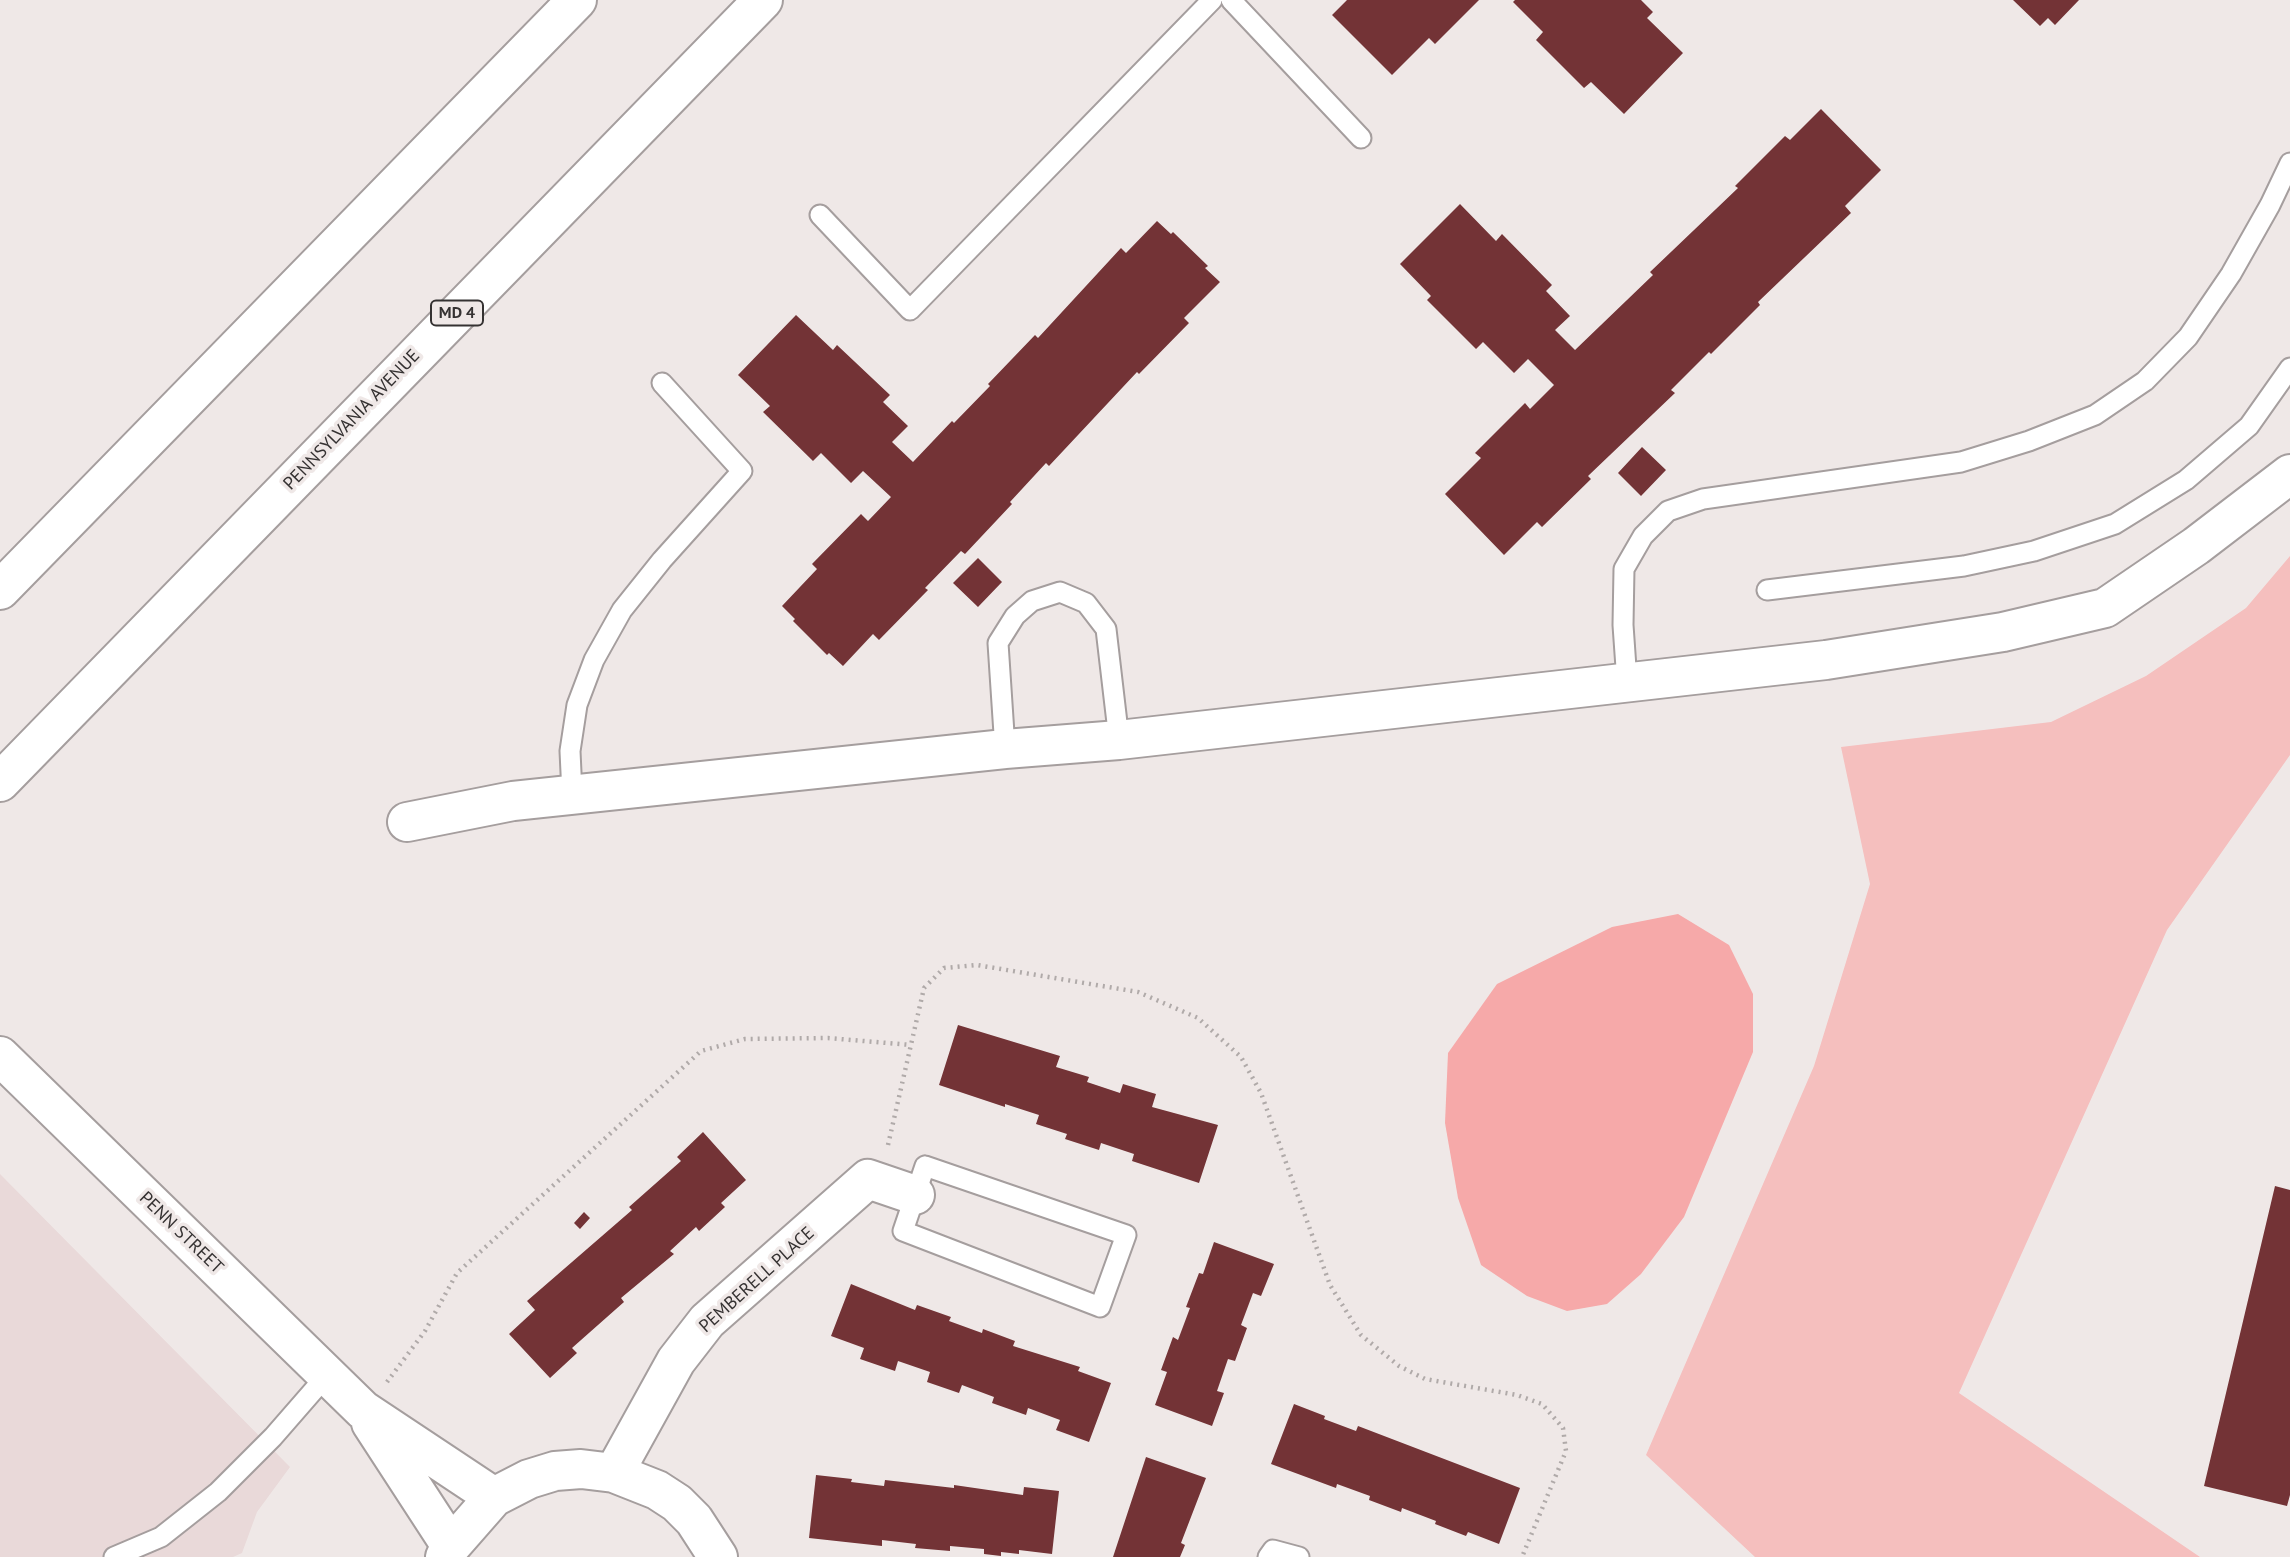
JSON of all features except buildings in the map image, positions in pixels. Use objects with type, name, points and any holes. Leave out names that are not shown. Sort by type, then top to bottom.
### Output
[{"type":"main road","points":[[0,590],[577,0]]},
{"type":"main road","name":"PENNSYLVANIA AVENUE","points":[[5,780],[763,0]]},
{"type":"main road","points":[[407,822],[513,801],[1005,749],[1119,740],[1826,660],[2003,632],[2105,608],[2196,546],[2290,474]]},
{"type":"main road","name":"PENN STREET","points":[[0,1056],[363,1410],[494,1497]]},
{"type":"main road","name":"PEMBERELL PLACE","points":[[614,1473],[676,1361],[707,1321],[868,1180],[879,1183]]},
{"type":"main road","points":[[879,1183],[915,1195]]},
{"type":"main road","name":"PENN STREET","points":[[363,1410],[448,1551]]},
{"type":"main road","points":[[448,1551],[494,1497],[529,1479],[555,1471],[581,1469],[614,1473],[639,1481],[677,1503],[703,1530],[718,1557]]},
{"type":"lane","points":[[820,215],[910,310],[1212,0]]},
{"type":"lane","points":[[1231,0],[1361,138]]},
{"type":"lane","points":[[1627,682],[1623,625],[1624,569],[1643,537],[1668,511],[1703,499],[1961,462],[2029,441],[2095,415],[2145,381],[2188,337],[2231,274],[2290,163]]},
{"type":"lane","points":[[1767,590],[1964,566],[2034,551],[2115,524],[2186,480],[2249,426],[2290,368]]},
{"type":"lane","points":[[572,794],[570,751],[577,705],[594,660],[630,600],[742,471],[662,383]]},
{"type":"lane","points":[[1005,749],[998,643],[1015,615],[1032,601],[1060,592],[1086,603],[1106,629],[1119,740]]},
{"type":"lane","points":[[925,1166],[1126,1235],[1100,1307],[903,1231],[915,1195],[925,1166]]},
{"type":"lane","points":[[114,1557],[162,1536],[218,1492],[274,1437],[327,1375]]},
{"type":"lane","points":[[1268,1557],[1273,1550],[1299,1557]]},
{"type":"path","points":[[879,1183],[924,988],[944,968],[977,964],[1138,992],[1198,1018],[1241,1057],[1261,1093],[1330,1285],[1361,1335],[1399,1366],[1425,1379],[1517,1395],[1542,1404],[1563,1428],[1566,1451],[1522,1557]]},
{"type":"path","points":[[363,1410],[394,1374],[425,1331],[457,1273],[701,1051],[746,1039],[828,1038],[911,1045]]},
{"type":"shaded area","points":[[2290,556],[2290,755],[2167,930],[1959,1393],[2200,1557],[1755,1557],[1646,1455],[1814,1066],[1870,884],[1841,747],[2051,722],[2146,676],[2246,608]]},
{"type":"shaded area","points":[[1678,914],[1729,945],[1753,994],[1753,1052],[1684,1217],[1641,1274],[1607,1304],[1567,1311],[1527,1296],[1481,1265],[1458,1198],[1445,1123],[1448,1053],[1497,984],[1612,927]]},
{"type":"shaded area","points":[[0,1174],[290,1467],[257,1512],[242,1553],[233,1557],[0,1557]]}]
